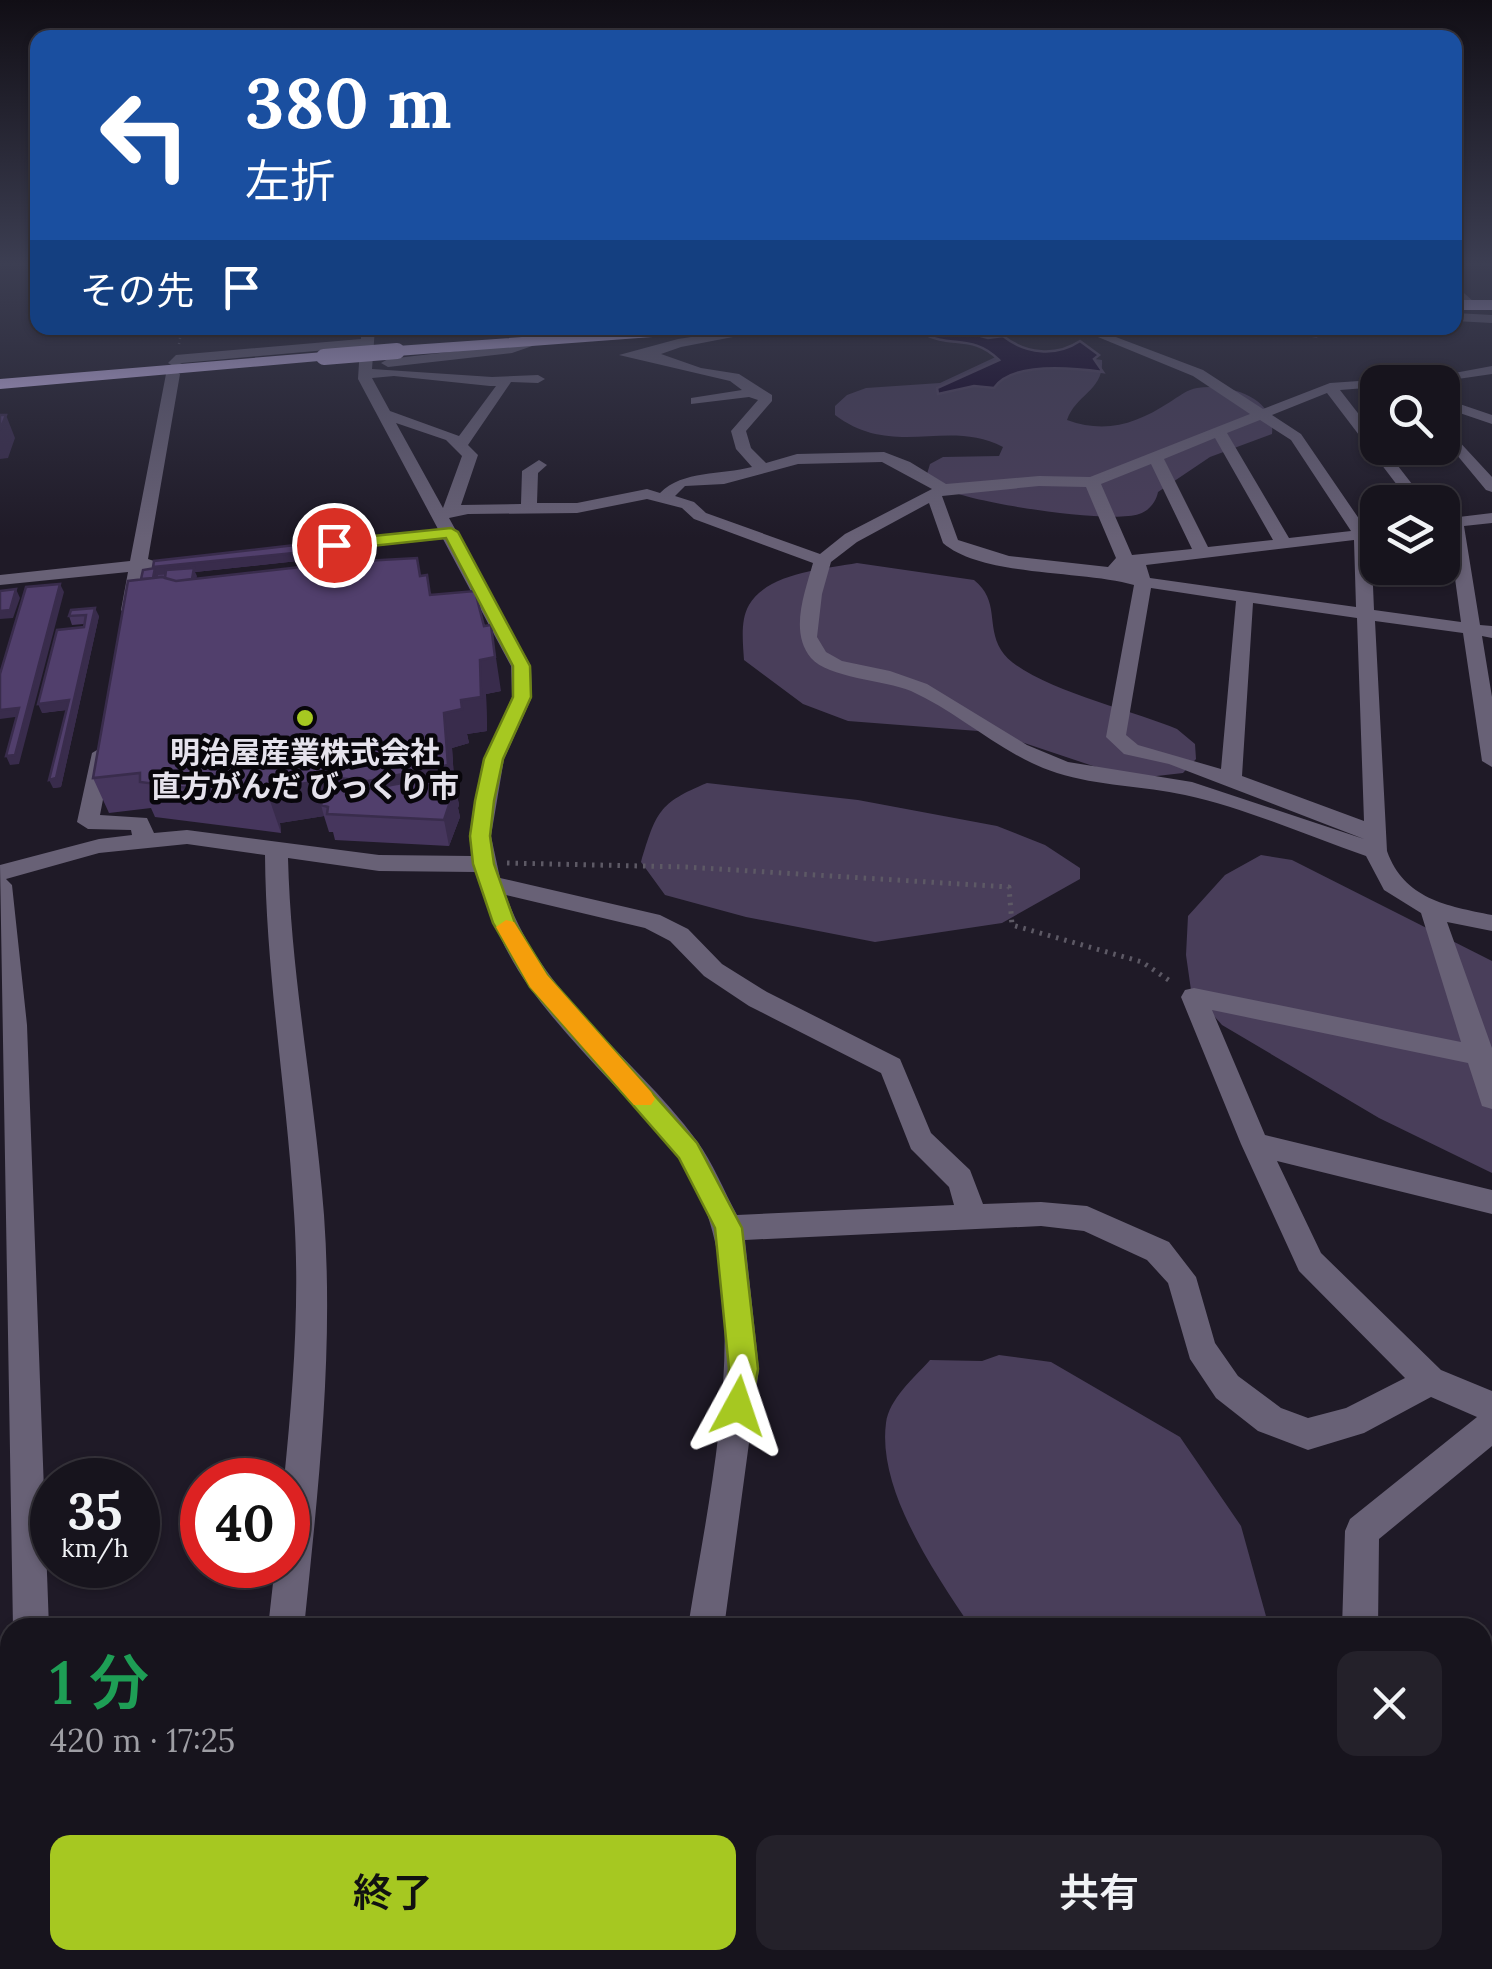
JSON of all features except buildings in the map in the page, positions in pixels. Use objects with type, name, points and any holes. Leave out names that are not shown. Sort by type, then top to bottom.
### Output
[{"type":"highway","points":[[0,384],[354,354]]},
{"type":"street","points":[[126,627],[176,359],[314,354]]},
{"type":"street","points":[[366,354],[384,414],[447,520],[522,666],[522,697],[494,759],[480,836],[487,874],[504,923],[538,981],[688,1150],[729,1228],[743,1369],[707,1618]]},
{"type":"street","points":[[368,354],[394,372],[505,383],[462,443]]},
{"type":"street","points":[[626,356],[648,354],[700,372],[734,377],[767,398],[738,432],[744,449],[761,467]]},
{"type":"street","points":[[1150,354],[1198,372],[1266,414],[1303,445],[1360,521]]},
{"type":"street","points":[[1460,375],[1492,370]]},
{"type":"street","points":[[490,382],[538,379]]},
{"type":"street","points":[[1360,385],[1330,388],[1092,482],[1039,481],[938,492],[851,538],[823,561],[808,615],[808,637],[819,656],[836,666],[883,675],[920,688],[1020,749],[1063,768],[1192,789],[1375,842]]},
{"type":"street","points":[[1330,388],[1405,485]]},
{"type":"street","points":[[696,401],[756,392]]},
{"type":"street","points":[[1460,408],[1492,420]]},
{"type":"street","points":[[384,414],[426,426],[462,443],[470,455],[469,468],[447,520]]},
{"type":"street","points":[[474,427],[502,422]]},
{"type":"street","points":[[1218,433],[1284,544]]},
{"type":"street","points":[[1460,449],[1492,487]]},
{"type":"street","points":[[1466,456],[1492,453]]},
{"type":"street","points":[[665,497],[680,482],[724,478],[797,459],[884,457],[905,465],[938,492],[951,542],[968,550],[1014,563],[1129,569],[1245,596],[1483,631]]},
{"type":"street","points":[[1155,457],[1202,553]]},
{"type":"street","points":[[529,509],[530,471],[540,465]]},
{"type":"street","points":[[1092,482],[1129,569],[1116,737],[1131,750],[1174,759],[1230,779],[1375,842]]},
{"type":"street","points":[[295,549],[447,520],[590,506],[646,494],[688,505],[700,516],[823,561]]},
{"type":"street","points":[[1460,522],[1492,518]]},
{"type":"street","points":[[1129,569],[1202,553],[1360,535]]},
{"type":"street","points":[[1460,558],[1483,631],[1492,761]]},
{"type":"street","points":[[0,580],[178,562]]},
{"type":"street","points":[[1368,585],[1375,842],[1380,871],[1398,893],[1432,911],[1492,923]]},
{"type":"street","points":[[1230,779],[1245,596]]},
{"type":"street","points":[[107,724],[88,822],[139,824],[145,839]]},
{"type":"street","points":[[0,873],[53,856],[145,839],[188,837],[487,874],[652,921],[679,936],[713,970],[758,999],[813,1030],[892,1066],[922,1142],[962,1178],[968,1190],[970,1218]]},
{"type":"street","points":[[276,847],[275,896],[301,1110],[312,1271],[304,1466],[287,1618]]},
{"type":"street","points":[[0,885],[14,1026],[31,1618]]},
{"type":"street","points":[[1432,911],[1485,1057],[1492,1098]]},
{"type":"street","points":[[1194,997],[1485,1057]]},
{"type":"street","points":[[1194,997],[1255,1144],[1310,1262],[1430,1381],[1492,1406]]},
{"type":"street","points":[[1255,1144],[1492,1202]]},
{"type":"street","points":[[729,1228],[1040,1214],[1087,1220],[1158,1251],[1181,1277],[1201,1349],[1227,1386],[1270,1420],[1308,1434],[1352,1422],[1430,1381]]},
{"type":"street","points":[[1360,1618],[1362,1531],[1492,1425]]},
{"type":"path","points":[[487,874],[546,861],[1009,887],[1012,925],[1142,962],[1194,997]]},
{"type":"shaded area","points":[[991,354],[1097,354],[1094,359],[1103,372],[1029,370],[1003,379],[994,388],[974,386],[938,394],[937,388],[999,360]]},
{"type":"shaded area","points":[[1002,354],[1061,354],[1102,360],[1099,379],[1067,420],[1095,426],[1120,424],[1145,416],[1190,390],[1209,387],[1235,391],[1258,402],[1271,421],[1272,434],[1210,457],[1158,492],[1152,506],[1143,513],[1075,515],[968,497],[942,486],[927,474],[930,464],[943,457],[999,456],[1003,447],[962,436],[878,434],[835,415],[835,406],[847,395],[866,388],[940,383]]},
{"type":"shaded area","points":[[857,563],[974,580],[987,596],[1001,650],[1013,663],[1055,686],[1177,729],[1195,744],[1196,759],[1183,773],[1148,777],[1099,768],[991,732],[848,721],[803,704],[744,660],[746,611],[757,594],[782,579]]},
{"type":"shaded area","points":[[707,783],[858,800],[997,826],[1045,845],[1080,868],[1080,879],[1002,923],[875,942],[746,917],[665,895],[641,862],[661,812],[678,797]]},
{"type":"shaded area","points":[[1261,855],[1292,860],[1492,961],[1492,1173],[1379,1118],[1222,1025],[1191,990],[1186,955],[1188,916],[1225,875]]},
{"type":"shaded area","points":[[999,1355],[1051,1362],[1180,1437],[1241,1526],[1267,1618],[965,1618],[926,1557],[900,1503],[886,1449],[886,1423],[897,1397],[930,1360],[982,1361]]},
{"type":"slow traffic","points":[[506,927],[538,981],[642,1099]]},
{"type":"place","name":"明治屋産業株式会社 直方がんだ びっくり市","points":[[305,718]]},
{"type":"route","points":[[334,545],[451,532],[522,666],[522,697],[494,759],[484,801],[480,836],[484,864],[504,923],[538,981],[688,1150],[729,1228],[743,1369],[738,1406]]}]
